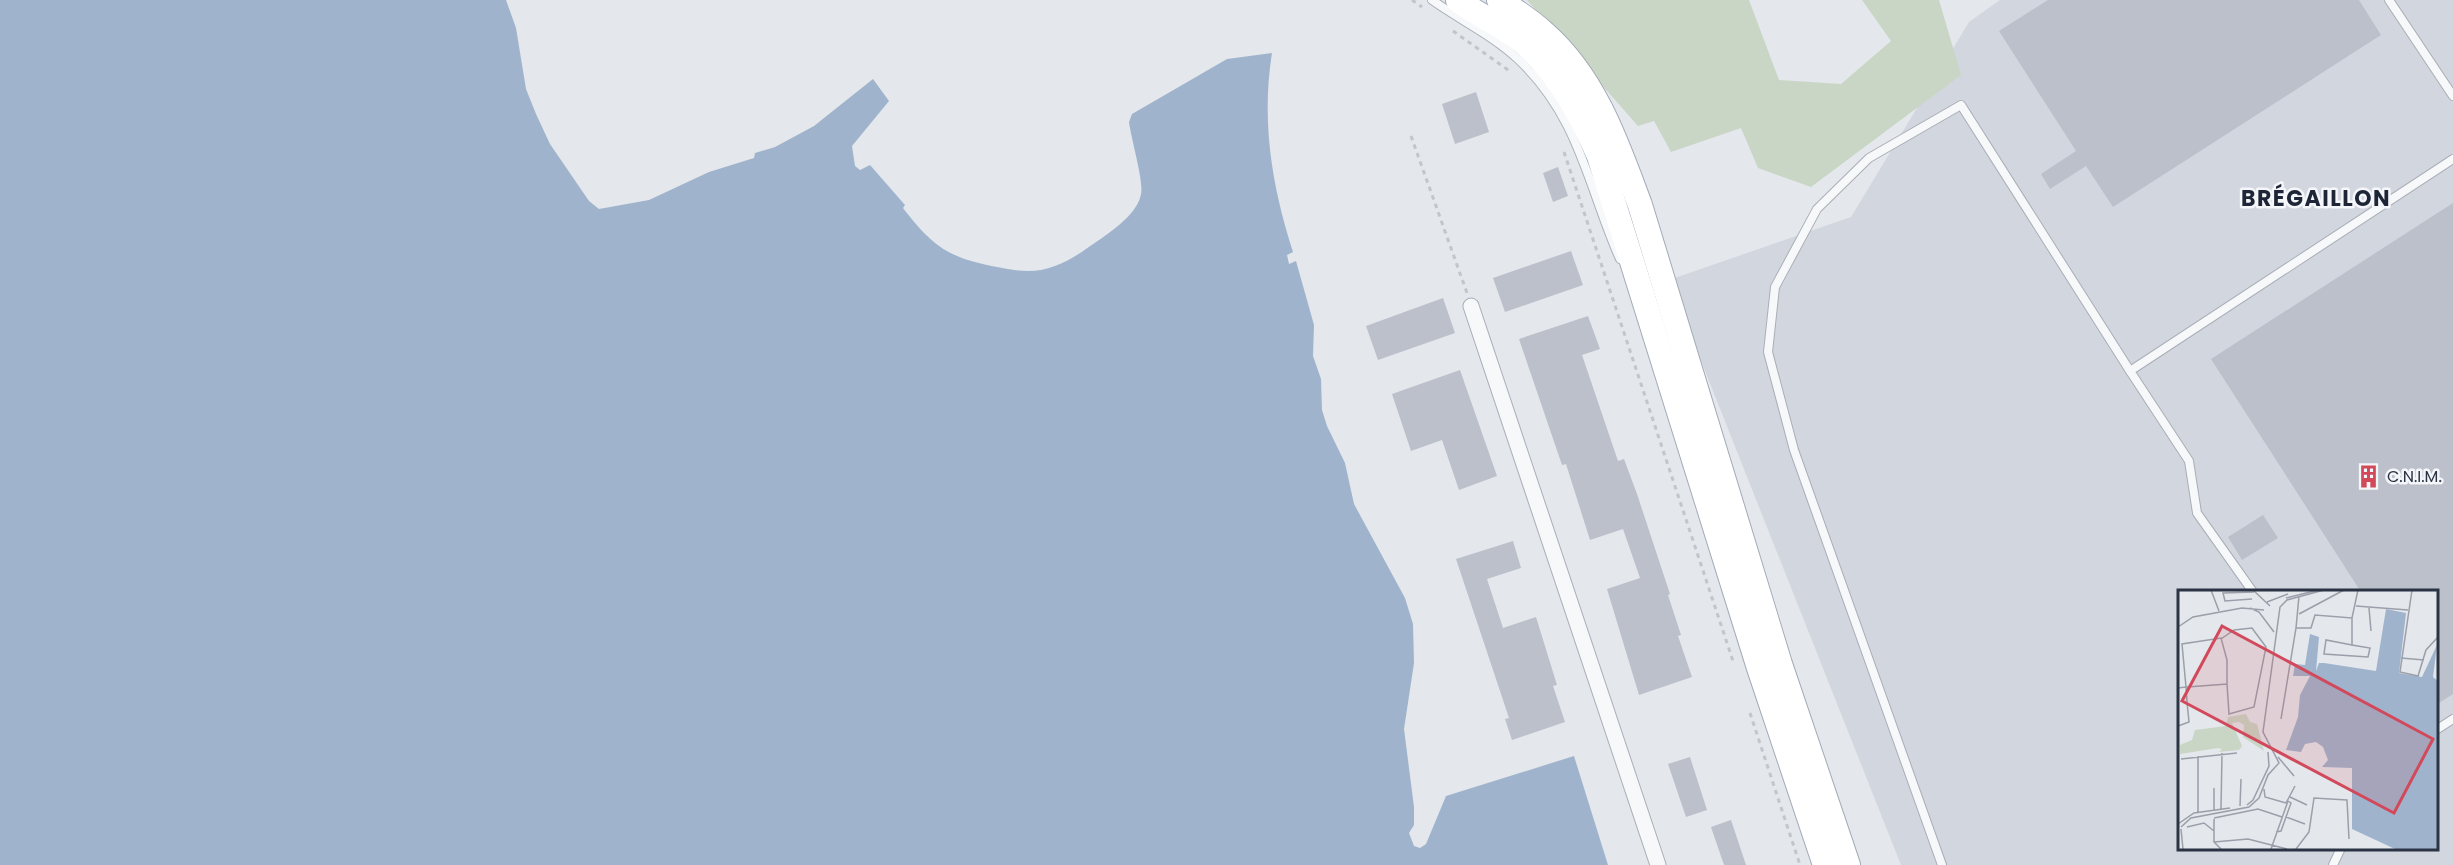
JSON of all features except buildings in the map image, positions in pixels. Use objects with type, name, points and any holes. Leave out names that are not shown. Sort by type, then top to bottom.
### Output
[{"type":"main road","points":[[1458,0],[1523,42],[1552,71],[1578,109],[1599,156],[1759,668],[1825,865]]},
{"type":"main road","points":[[1499,0],[1544,32],[1570,60],[1598,102],[1620,149],[1647,228],[1780,664],[1848,865]]},
{"type":"street","points":[[1472,306],[1658,865]]},
{"type":"lane","points":[[1432,0],[1517,58],[1538,80],[1554,103],[1590,174],[1615,249],[1665,365]]},
{"type":"lane","points":[[2389,0],[2453,96]]},
{"type":"lane","points":[[1942,865],[1794,450],[1768,352],[1776,287],[1817,209],[1869,158],[1961,105],[2188,461],[2197,513],[2252,590]]},
{"type":"lane","points":[[2130,371],[2453,159]]},
{"type":"lane","points":[[2438,729],[2453,719]]},
{"type":"lane","points":[[2333,865],[2340,850]]},
{"type":"path","points":[[1413,0],[1429,13]]},
{"type":"path","points":[[1446,25],[1516,76]]},
{"type":"path","points":[[1411,136],[1472,306]]},
{"type":"path","points":[[1560,142],[1737,671]]},
{"type":"path","points":[[1748,706],[1800,865]]},
{"type":"shaded area","points":[[2000,0],[2453,0],[2453,865],[1901,865],[1669,280],[1851,217],[1969,22]]},
{"type":"green space","points":[[1527,0],[1749,0],[1779,80],[1841,84],[1891,41],[1862,0],[1939,0],[1961,75],[1811,187],[1758,168],[1741,128],[1671,152],[1654,121],[1638,126]]},
{"type":"water","points":[[0,0],[506,0],[516,28],[526,89],[536,114],[550,144],[589,201],[599,209],[649,200],[709,172],[754,158],[755,153],[775,147],[814,126],[873,79],[889,101],[852,146],[855,166],[860,170],[870,165],[905,205],[903,208],[914,221],[943,249],[980,263],[1026,271],[1047,269],[1073,257],[1114,229],[1136,207],[1141,188],[1129,122],[1132,114],[1227,59],[1272,53],[1268,104],[1270,154],[1279,203],[1293,252],[1287,255],[1289,264],[1296,261],[1314,325],[1313,356],[1321,379],[1322,410],[1345,463],[1354,504],[1405,598],[1413,624],[1414,663],[1404,729],[1414,807],[1414,825],[1409,833],[1414,846],[1420,848],[1426,844],[1446,796],[1574,756],[1608,865],[0,865]]},
{"type":"place","name":"C.N.I.M.","points":[[2369,476]]},
{"type":"district","name":"BRÉGAILLON","points":[[2316,198]]}]
